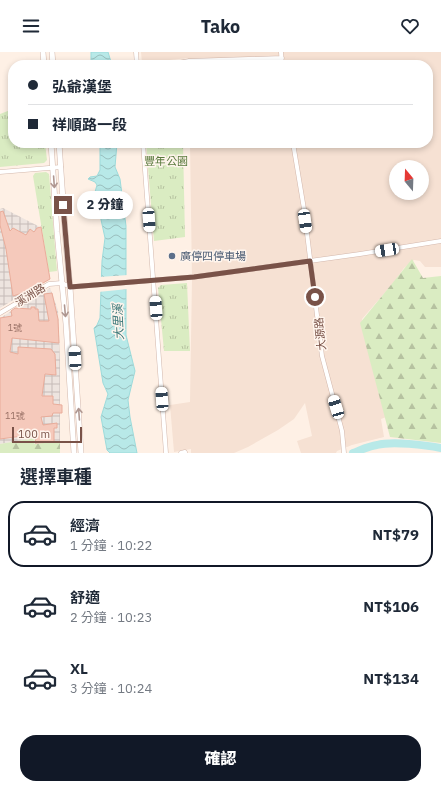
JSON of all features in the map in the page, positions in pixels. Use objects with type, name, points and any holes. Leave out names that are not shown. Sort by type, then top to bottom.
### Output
[{"type":"street","points":[[220,60],[282,58],[281,52]]},
{"type":"street","points":[[51,148],[74,453]]},
{"type":"street","points":[[59,148],[81,453]]},
{"type":"street","points":[[143,148],[166,453]]},
{"type":"street","name":"大源路","points":[[294,148],[300,182],[322,356],[342,432],[344,453]]},
{"type":"street","points":[[0,172],[61,167]]},
{"type":"street","points":[[62,283],[70,287],[194,277],[441,241]]},
{"type":"street","name":"溪洲路","points":[[0,313],[49,284],[62,283]]},
{"type":"shaded area","points":[[141,52],[441,52],[441,267],[425,267],[420,261],[414,260],[404,268],[362,319],[363,328],[389,416],[381,419],[384,437],[352,445],[337,451],[336,453],[301,453],[297,441],[312,436],[305,403],[294,419],[248,447],[234,453],[191,453],[191,449],[174,452],[170,405],[190,402],[192,279],[190,148],[433,148],[433,60],[188,60],[188,58],[170,60],[142,60]]},
{"type":"shaded area","points":[[3,208],[40,227],[50,278],[0,308],[0,209]]},
{"type":"shaded area","points":[[50,288],[58,310],[60,360],[60,441],[34,444],[35,438],[0,444],[0,318]]},
{"type":"green space","points":[[8,111],[8,148],[46,148],[47,160],[44,163],[0,167],[0,114]]},
{"type":"green space","name":"豐年公園","points":[[146,148],[183,148],[185,237],[154,241]]},
{"type":"green space","points":[[46,172],[49,174],[57,271],[49,272],[33,176],[35,173]]},
{"type":"green space","points":[[412,259],[423,278],[441,276],[441,443],[390,437],[360,323]]},
{"type":"green space","points":[[187,283],[190,351],[164,351],[158,288],[161,285]]},
{"type":"green space","points":[[35,438],[34,444],[60,441],[60,453],[0,453],[0,444]]},
{"type":"water","points":[[91,52],[108,52],[110,60],[91,60]]},
{"type":"water","name":"大里溪","points":[[100,148],[117,148],[115,167],[120,179],[126,226],[126,335],[135,371],[128,400],[137,453],[110,453],[107,450],[101,417],[108,394],[103,383],[94,328],[100,318],[102,261],[105,238],[95,192],[97,185],[95,182],[88,179],[90,177],[97,176],[100,170]]},
{"type":"pier","points":[[128,275],[128,289],[98,292],[99,277]]},
{"type":"building","points":[[3,211],[10,231],[13,228],[26,235],[30,229],[34,232],[37,228],[41,227],[50,279],[29,291],[13,296],[6,249],[0,225],[0,212]]},
{"type":"building","points":[[52,293],[58,319],[59,343],[12,338],[10,352],[18,354],[18,347],[51,349],[55,354],[56,375],[45,374],[42,396],[53,396],[53,404],[62,405],[62,413],[53,413],[52,416],[41,417],[43,425],[57,423],[57,428],[54,428],[54,442],[35,443],[37,434],[0,439],[0,318],[12,316],[11,311],[15,308],[31,309],[31,307],[35,307],[35,309],[38,309],[39,321],[49,321],[44,294]]},
{"type":"waterway","points":[[353,453],[371,446],[391,443],[441,448]]},
{"type":"place","name":"廣停四停車場","points":[[172,256]]},
{"type":"route","points":[[63,205],[70,287],[194,277],[310,261],[315,297]]}]
